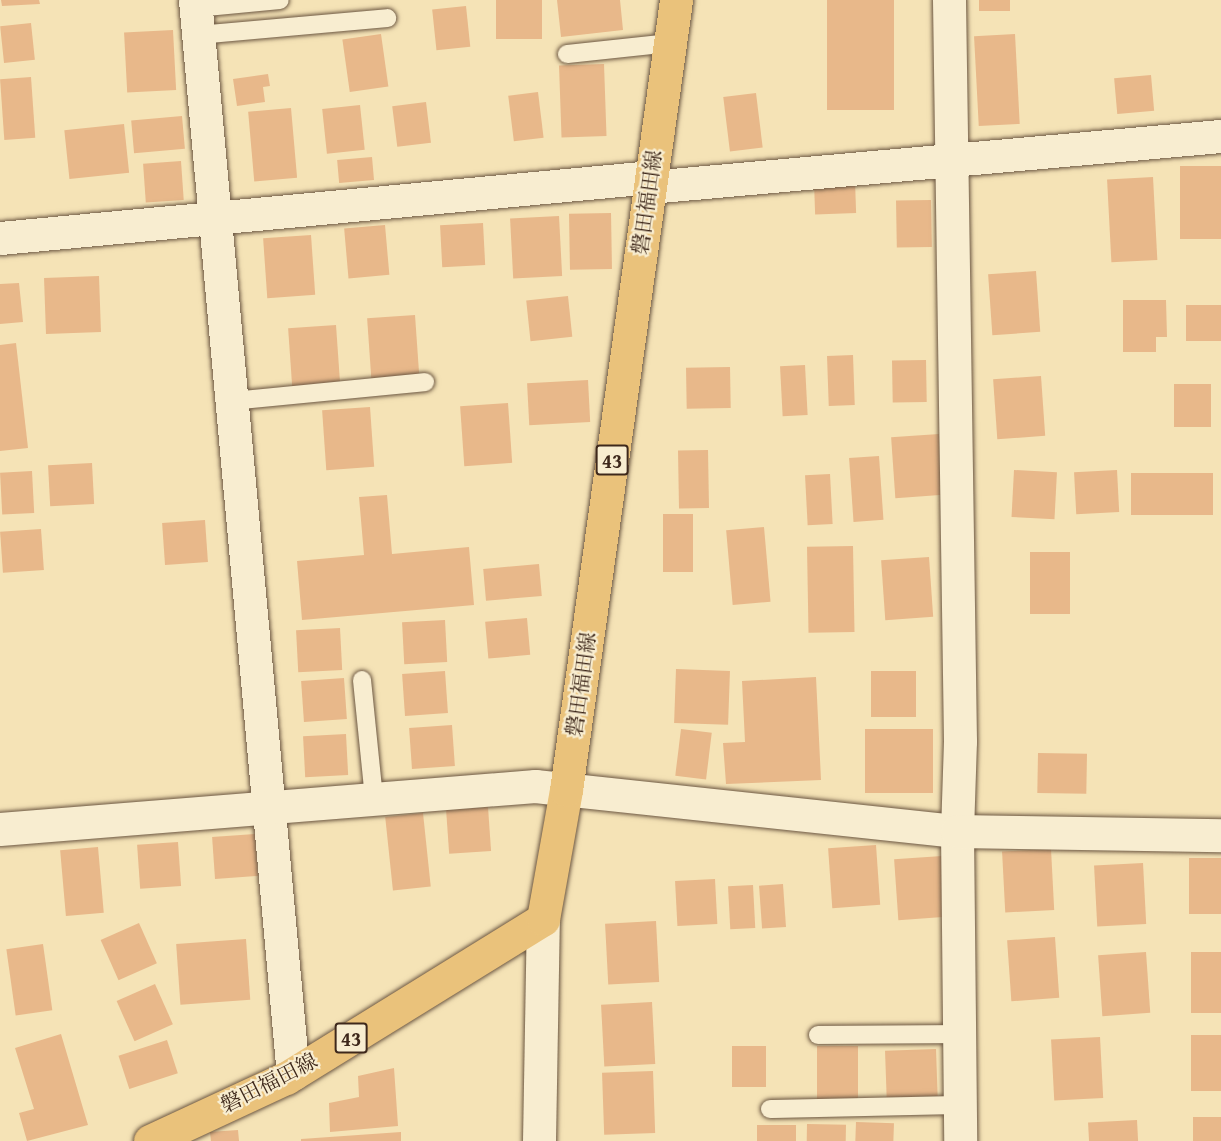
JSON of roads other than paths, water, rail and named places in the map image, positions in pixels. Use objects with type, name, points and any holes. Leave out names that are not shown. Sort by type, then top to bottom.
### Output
[{"type":"main road","name":"磐田福田線","points":[[150,1141],[293,1074],[543,919],[566,790],[676,0]]},
{"type":"street","points":[[949,0],[960,741],[957,831],[960,1141]]},
{"type":"street","points":[[196,14],[293,1074]]},
{"type":"street","points":[[0,238],[1221,136]]},
{"type":"street","points":[[0,830],[535,786],[957,831],[1221,835]]},
{"type":"street","points":[[539,1141],[543,919]]},
{"type":"lane","points":[[196,14],[280,0]]},
{"type":"lane","points":[[196,14],[387,18]]},
{"type":"lane","points":[[567,54],[670,43]]},
{"type":"lane","points":[[232,401],[425,382]]},
{"type":"lane","points":[[362,680],[374,799]]},
{"type":"lane","points":[[818,1035],[959,1034]]},
{"type":"lane","points":[[770,1109],[960,1106]]}]
